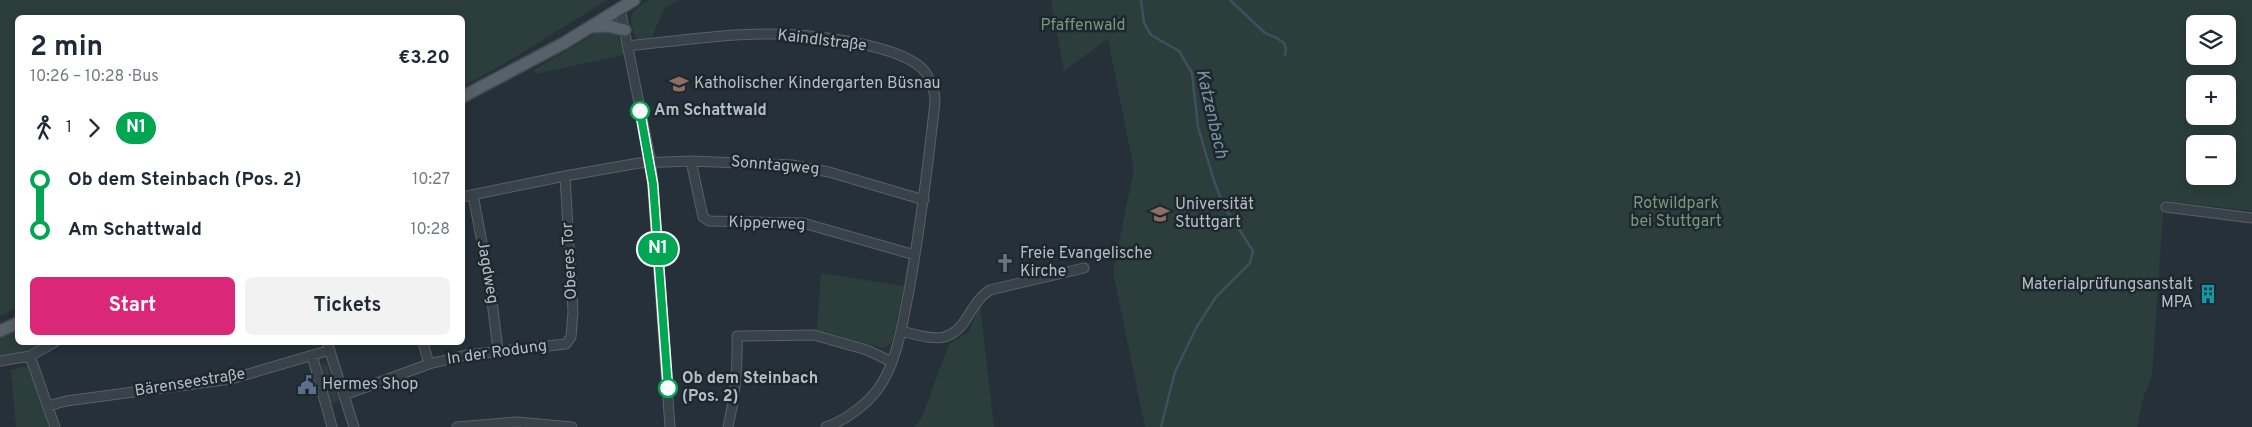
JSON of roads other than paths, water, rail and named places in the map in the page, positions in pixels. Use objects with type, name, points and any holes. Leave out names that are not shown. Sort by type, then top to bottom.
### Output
[{"type":"main road","points":[[465,95],[589,28],[634,0]]},
{"type":"main road","points":[[589,28],[608,26],[626,30]]},
{"type":"main road","points":[[0,331],[15,324]]},
{"type":"street","points":[[620,9],[626,30],[651,162],[670,427]]},
{"type":"street","name":"Kaindlstraße","points":[[628,46],[732,35],[772,34],[855,42],[903,57],[926,72],[935,95],[924,200],[901,331],[892,362],[878,389],[851,414],[826,427]]},
{"type":"street","name":"Sonntagweg","points":[[651,162],[691,161],[792,165],[829,172],[924,200]]},
{"type":"street","name":"Kipperweg","points":[[691,161],[703,217],[709,222],[803,223],[915,255]]},
{"type":"street","points":[[465,196],[565,176],[651,162]]},
{"type":"street","name":"Oberes Tor","points":[[565,176],[573,312],[571,337],[566,344]]},
{"type":"street","name":"Jagdweg","points":[[473,195],[490,285],[498,350]]},
{"type":"street","points":[[2166,208],[2252,218]]},
{"type":"street","points":[[901,331],[930,338],[943,338],[953,335],[963,325],[980,297],[990,290],[1084,268]]},
{"type":"street","points":[[728,427],[735,400],[738,357],[737,336],[814,335],[867,350],[892,362]]},
{"type":"street","name":"In der Rodung","points":[[344,395],[429,364],[466,355],[566,344]]},
{"type":"street","points":[[0,361],[30,356],[50,345]]},
{"type":"street","points":[[424,345],[429,364]]},
{"type":"street","points":[[328,346],[354,427]]},
{"type":"street","name":"Bärenseestraße","points":[[48,406],[66,401],[231,379],[312,356],[328,346]]},
{"type":"street","points":[[30,356],[55,427]]},
{"type":"street","points":[[312,356],[332,427]]},
{"type":"street","points":[[457,427],[517,422],[572,427]]},
{"type":"waterway","name":"Katzenbach","points":[[1141,0],[1144,23],[1151,35],[1179,51],[1192,73],[1198,127],[1214,181],[1224,206],[1253,251],[1250,263],[1216,297],[1196,328],[1175,372],[1161,427]]},
{"type":"waterway","points":[[1230,0],[1265,33],[1284,43],[1285,55]]},
{"type":"place","name":"Katholischer Kindergarten Büsnau","points":[[679,84]]},
{"type":"place","name":"Am Schattwald","points":[[640,111]]},
{"type":"place","name":"Universität Stuttgart","points":[[1160,214]]},
{"type":"place","name":"Freie Evangelische Kirche","points":[[1005,263]]},
{"type":"place","name":"Materialprüfungsanstalt MPA","points":[[2208,294]]},
{"type":"place","name":"Hermes Shop","points":[[307,385]]},
{"type":"place","name":"Ob dem Steinbach (Pos. 2)","points":[[668,388]]},
{"type":"park label","name":"Pfaffenwald","points":[[1083,26]]},
{"type":"park label","name":"Rotwildpark bei Stuttgart","points":[[1676,213]]}]
